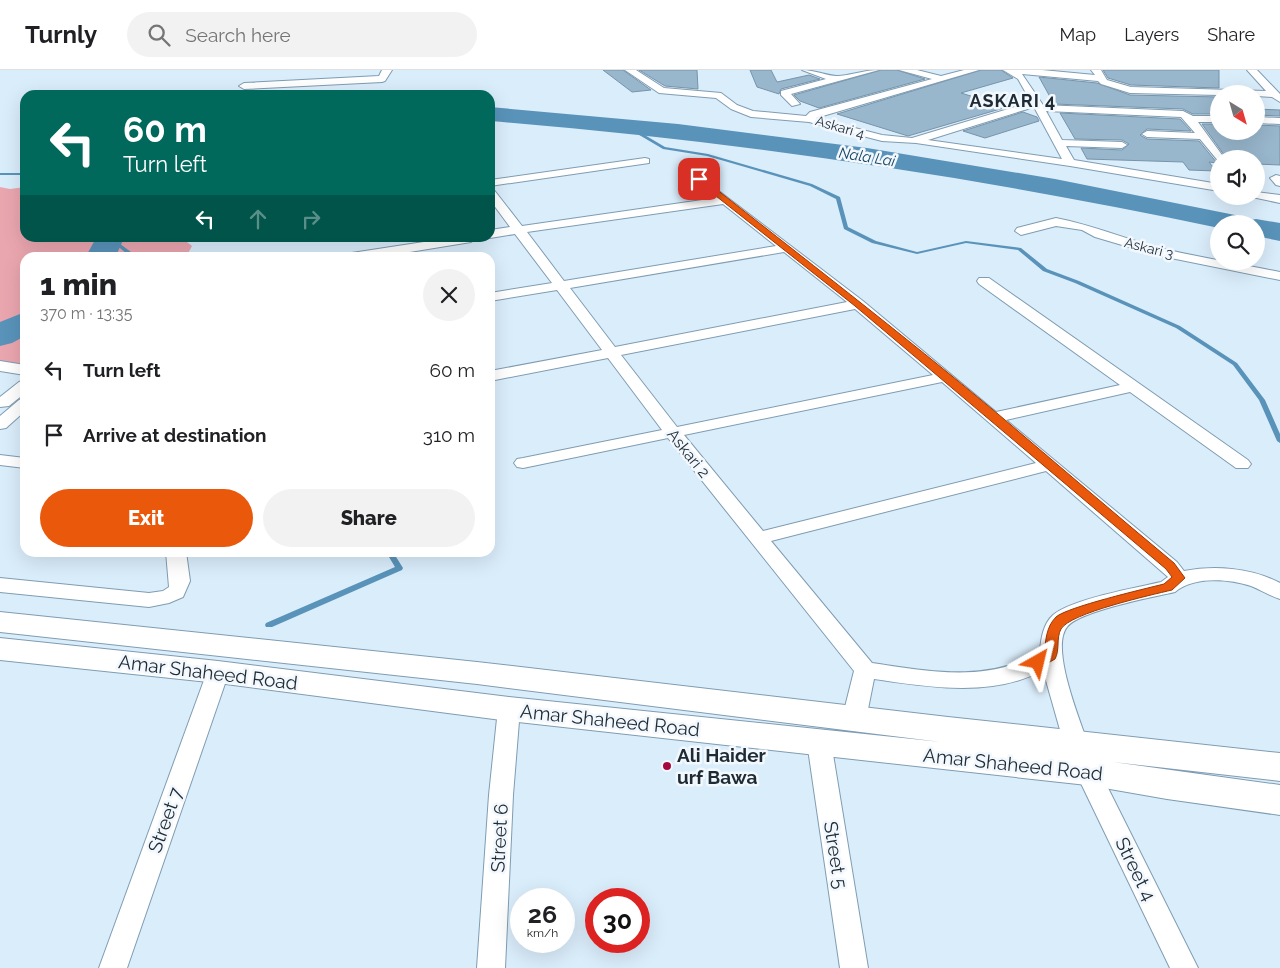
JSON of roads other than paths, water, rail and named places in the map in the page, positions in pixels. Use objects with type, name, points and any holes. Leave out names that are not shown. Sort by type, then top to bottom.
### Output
[{"type":"main road","name":"Amar Shaheed Road","points":[[0,622],[477,672],[854,718],[1081,757],[1168,785],[1280,800]]},
{"type":"main road","name":"Amar Shaheed Road","points":[[0,649],[218,672],[509,709],[818,742],[1280,767]]},
{"type":"street","points":[[244,86],[382,79],[387,70]]},
{"type":"street","points":[[630,70],[662,91],[718,95],[727,99],[735,108],[760,114],[809,119]]},
{"type":"street","points":[[807,70],[855,86]]},
{"type":"street","points":[[795,104],[784,93],[874,70]]},
{"type":"street","points":[[904,70],[941,79]]},
{"type":"street","name":"Askari 4","points":[[809,119],[814,114],[974,70]]},
{"type":"street","points":[[1252,70],[1276,97]]},
{"type":"street","points":[[1012,71],[1099,74],[1111,86],[1130,90],[1276,97]]},
{"type":"street","points":[[1012,71],[1022,78],[1070,163]]},
{"type":"street","points":[[287,90],[297,84]]},
{"type":"street","points":[[867,89],[885,94]]},
{"type":"street","name":"Askari 4","points":[[809,119],[882,138],[913,141],[1038,106],[1182,114],[1190,119],[1210,120]]},
{"type":"street","points":[[1190,119],[1213,150]]},
{"type":"street","points":[[1265,120],[1280,121]]},
{"type":"street","points":[[1147,134],[1203,136]]},
{"type":"street","points":[[913,141],[1070,163],[1210,186]]},
{"type":"street","points":[[1060,143],[1122,145]]},
{"type":"street","points":[[495,182],[645,162]]},
{"type":"street","points":[[686,169],[858,304],[1170,566],[1179,578]]},
{"type":"street","points":[[1280,178],[1276,178],[1280,183]]},
{"type":"street","points":[[1265,196],[1280,199]]},
{"type":"street","name":"Askari 2","points":[[495,199],[672,432],[865,670]]},
{"type":"street","points":[[495,233],[726,200]]},
{"type":"street","name":"Askari 3","points":[[1021,231],[1056,222],[1085,227],[1099,234],[1153,250],[1280,276]]},
{"type":"street","points":[[382,252],[446,242]]},
{"type":"street","points":[[495,296],[786,248]]},
{"type":"street","points":[[984,281],[1130,387],[1242,464]]},
{"type":"street","points":[[495,375],[858,304]]},
{"type":"street","points":[[0,366],[20,369]]},
{"type":"street","points":[[523,463],[945,377]]},
{"type":"street","points":[[995,418],[1130,387]]},
{"type":"street","points":[[1,403],[20,389]]},
{"type":"street","points":[[1,403],[20,404]]},
{"type":"street","points":[[0,424],[20,407]]},
{"type":"street","points":[[0,460],[20,462]]},
{"type":"street","points":[[758,538],[1049,465]]},
{"type":"street","points":[[0,585],[149,600],[167,598],[177,594],[180,588],[177,557]]},
{"type":"street","points":[[854,718],[865,670],[934,679],[988,679],[1026,669],[1050,656],[1054,630],[1062,619],[1168,587],[1179,578],[1224,576],[1252,579],[1280,592]]},
{"type":"street","name":"Street 4","points":[[1050,656],[1081,757],[1184,968]]},
{"type":"street","name":"Street 7","points":[[113,968],[218,672]]},
{"type":"street","name":"Street 6","points":[[491,968],[501,795],[509,709]]},
{"type":"street","name":"Street 5","points":[[818,742],[854,968]]},
{"type":"waterway","name":"Nala Lai","points":[[495,114],[678,131],[867,156],[1055,187],[1210,218]]},
{"type":"waterway","points":[[625,125],[664,148],[707,155],[811,185],[838,198],[846,228],[874,242],[917,253],[966,242],[1019,249],[1045,270],[1077,282],[1178,327],[1235,364],[1262,400],[1280,441]]},
{"type":"waterway","points":[[0,174],[20,174]]},
{"type":"waterway","name":"Nala Lai","points":[[1265,229],[1280,232]]},
{"type":"waterway","name":"Nala Lai","points":[[103,252],[108,242]]},
{"type":"waterway","points":[[115,242],[128,252]]},
{"type":"waterway","name":"Nala Lai","points":[[0,336],[20,325]]},
{"type":"waterway","points":[[269,625],[399,568],[392,557]]},
{"type":"place","name":"Ali Haider urf Bawa","points":[[667,766]]},
{"type":"district","name":"ASKARI 4","points":[[1013,101]]}]
